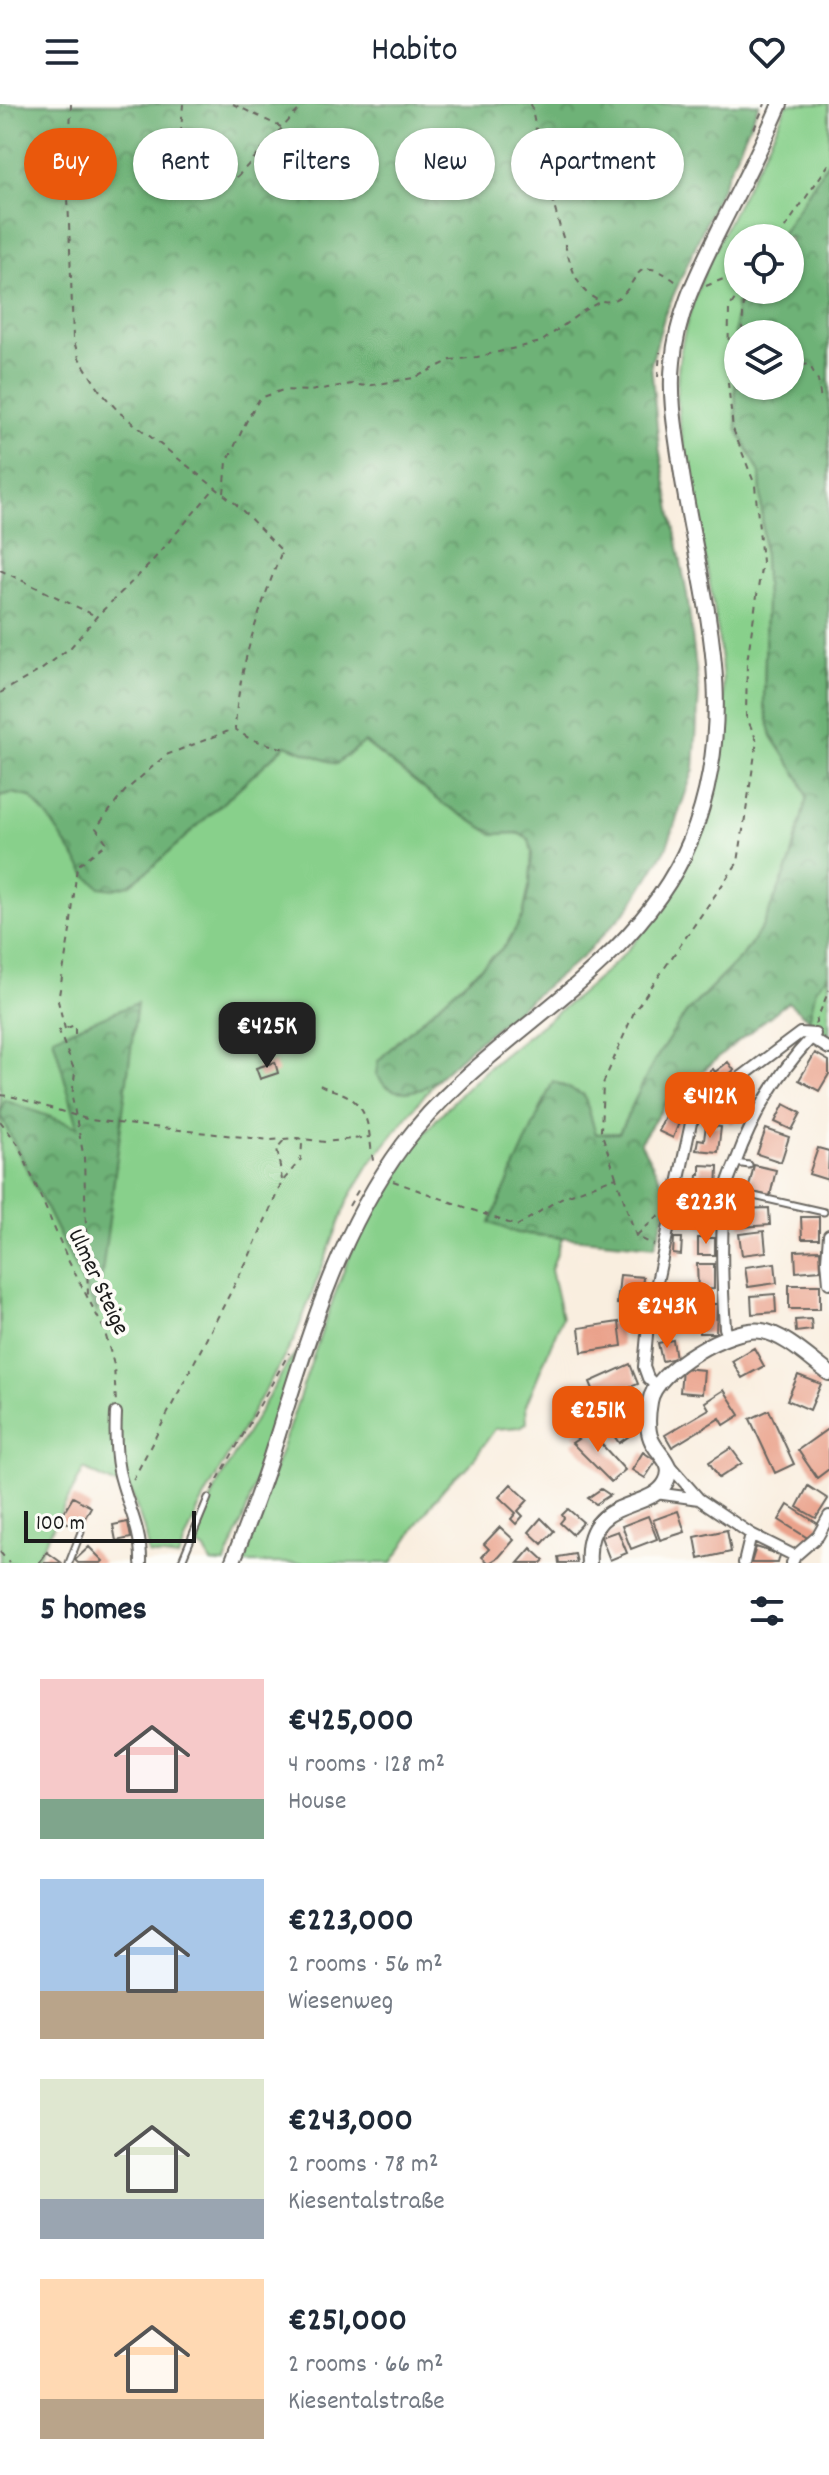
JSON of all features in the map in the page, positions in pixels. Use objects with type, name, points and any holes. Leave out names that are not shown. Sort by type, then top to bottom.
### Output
[{"type":"street","points":[[232,1563],[265,1474],[318,1310],[373,1173],[438,1103],[490,1055],[576,986],[637,928],[679,866],[695,827],[714,748],[716,704],[709,615],[687,502],[671,387],[685,289],[780,104]]},
{"type":"street","points":[[656,1386],[648,1378],[644,1367],[648,1324],[691,1123],[704,1105],[800,1033],[811,1035],[829,1049]]},
{"type":"street","points":[[728,1336],[722,1262],[726,1189],[763,1100],[811,1035]]},
{"type":"street","points":[[829,1235],[829,1283]]},
{"type":"street","points":[[829,1373],[777,1335],[744,1331],[728,1336],[667,1374],[650,1399],[650,1438],[670,1466],[699,1499],[751,1534],[794,1559],[818,1536],[829,1516]]},
{"type":"street","points":[[116,1413],[115,1442],[119,1472],[140,1536],[141,1563]]},
{"type":"street","points":[[589,1563],[588,1550],[593,1532],[618,1508],[656,1493],[665,1486],[670,1466]]},
{"type":"street","points":[[656,1493],[699,1499]]},
{"type":"street","points":[[744,1563],[751,1534]]},
{"type":"lane","points":[[735,1162],[749,1165]]},
{"type":"lane","points":[[726,1189],[824,1212]]},
{"type":"lane","points":[[181,1563],[208,1498]]},
{"type":"lane","points":[[69,1563],[81,1532]]},
{"type":"path","points":[[71,104],[69,237],[73,338],[79,358],[100,391],[119,412],[224,494],[282,551],[264,598],[236,701],[235,729]]},
{"type":"path","points":[[183,104],[180,162],[190,183],[200,188],[219,186],[238,176],[254,159]]},
{"type":"path","points":[[233,104],[282,128],[304,104]]},
{"type":"path","points":[[531,104],[542,167],[569,258],[583,288],[601,301]]},
{"type":"path","points":[[753,131],[765,104]]},
{"type":"path","points":[[788,224],[829,164]]},
{"type":"path","points":[[224,494],[227,462],[260,398],[283,390],[310,391],[352,384],[367,386],[414,378],[451,360],[541,342],[583,311],[601,301],[618,298],[637,273],[644,269],[655,269],[685,289],[724,277]]},
{"type":"path","points":[[659,388],[657,366],[660,353]]},
{"type":"path","points":[[804,365],[809,364],[818,380],[821,401]]},
{"type":"path","points":[[827,436],[829,424]]},
{"type":"path","points":[[0,693],[41,670],[71,647],[97,616],[157,557],[214,488]]},
{"type":"path","points":[[0,570],[97,616]]},
{"type":"path","points":[[235,729],[250,739],[285,749]]},
{"type":"path","points":[[65,1029],[58,1001],[77,866],[107,843],[96,828],[125,791],[166,755],[235,729]]},
{"type":"path","points":[[811,1035],[829,990]]},
{"type":"path","points":[[75,1034],[75,1025],[59,1031],[75,1072],[72,1097],[84,1158],[88,1297]]},
{"type":"path","points":[[320,1085],[339,1091],[358,1104],[369,1124],[373,1173]]},
{"type":"path","points":[[0,1095],[74,1116],[108,1122],[270,1140],[297,1138],[325,1142],[371,1137]]},
{"type":"path","name":"Ulmer Steige","points":[[0,1121],[18,1144],[63,1250],[109,1343],[114,1365],[116,1413]]},
{"type":"path","points":[[282,1182],[277,1148],[281,1141],[288,1138]]},
{"type":"path","points":[[126,1493],[249,1257],[282,1182],[301,1159],[302,1144],[297,1138]]},
{"type":"path","points":[[345,1215],[382,1154]]},
{"type":"path","points":[[373,1173],[517,1226],[561,1198],[616,1177],[636,1236],[662,1250]]},
{"type":"path","points":[[636,1236],[673,1203]]},
{"type":"path","points":[[208,1498],[291,1350]]},
{"type":"path","points":[[0,1552],[9,1563]]},
{"type":"green space","points":[[0,104],[759,104],[665,314],[651,364],[659,447],[687,594],[699,693],[694,769],[666,849],[630,907],[581,958],[438,1078],[422,1089],[396,1091],[385,1086],[376,1074],[378,1061],[506,945],[523,916],[530,883],[532,852],[529,839],[518,833],[494,834],[442,803],[365,742],[336,764],[286,745],[149,870],[129,885],[113,889],[100,887],[88,877],[31,797],[12,793],[0,796]]},
{"type":"green space","points":[[787,104],[829,104],[829,160],[788,224],[727,224]]},
{"type":"green space","points":[[829,160],[829,971],[816,988],[809,1020],[788,1002],[666,1104],[640,1142],[670,1197],[655,1246],[517,1233],[490,1223],[553,1081],[584,1095],[596,1134],[619,1133],[653,1063],[686,1013],[743,955],[763,926],[790,863],[807,797],[800,779],[772,736],[764,703],[766,600],[760,473],[737,429],[736,400],[804,400],[804,320],[735,320],[736,305],[804,304],[804,224],[788,224]]},
{"type":"green space","points":[[724,229],[724,304],[737,304],[735,320],[724,320],[724,400],[736,400],[737,428],[760,472],[766,600],[764,703],[772,736],[800,779],[807,797],[790,863],[763,926],[743,955],[686,1013],[653,1063],[619,1133],[596,1134],[584,1095],[517,1233],[562,1238],[551,1270],[562,1318],[526,1405],[527,1423],[519,1427],[495,1429],[466,1470],[458,1474],[438,1496],[392,1563],[241,1563],[331,1304],[354,1246],[382,1191],[419,1139],[464,1090],[598,978],[632,945],[673,888],[703,825],[722,755],[723,679],[715,614],[679,423],[677,386],[681,348],[690,312]]},
{"type":"green space","points":[[364,742],[442,803],[493,834],[518,833],[529,840],[532,852],[530,882],[523,916],[506,945],[378,1061],[422,1089],[438,1078],[370,1163],[348,1200],[294,1340],[198,1510],[178,1558],[148,1554],[146,1535],[131,1492],[84,1469],[34,1563],[0,1563],[0,796],[12,793],[31,797],[48,817],[129,885],[286,745],[336,763]]},
{"type":"green space","points":[[829,971],[828,1035],[809,1020],[816,988]]},
{"type":"green space","points":[[137,1003],[97,1312],[0,1115],[4,1100],[78,1127],[53,1037]]},
{"type":"green space","points":[[296,1353],[245,1515],[225,1563],[211,1563],[205,1550],[199,1546],[191,1549],[219,1481]]},
{"type":"building","points":[[815,1053],[829,1061],[829,1074],[819,1091],[799,1080]]},
{"type":"building","points":[[275,1062],[278,1073],[260,1079],[256,1068]]},
{"type":"building","points":[[728,1062],[734,1070],[711,1090],[701,1078]]},
{"type":"building","points":[[732,1096],[749,1108],[731,1124],[718,1109]]},
{"type":"building","points":[[784,1104],[801,1113],[792,1130],[775,1122]]},
{"type":"building","points":[[666,1114],[680,1120],[673,1138],[658,1131]]},
{"type":"building","points":[[706,1125],[721,1127],[718,1152],[696,1150],[698,1139],[704,1140]]},
{"type":"building","points":[[766,1129],[789,1137],[781,1162],[757,1154]]},
{"type":"building","points":[[818,1148],[829,1151],[828,1180],[809,1174]]},
{"type":"building","points":[[700,1165],[718,1166],[717,1193],[697,1192]]},
{"type":"building","points":[[754,1165],[776,1170],[770,1196],[748,1191]]},
{"type":"building","points":[[715,1200],[716,1226],[699,1227],[699,1201]]},
{"type":"building","points":[[769,1208],[770,1225],[741,1227],[740,1209]]},
{"type":"building","points":[[801,1217],[819,1217],[819,1239],[802,1239]]},
{"type":"building","points":[[764,1231],[766,1252],[742,1255],[739,1234]]},
{"type":"building","points":[[674,1238],[682,1238],[681,1255],[673,1254]]},
{"type":"building","points":[[698,1238],[715,1238],[715,1255],[698,1255]]},
{"type":"building","points":[[820,1250],[821,1270],[796,1272],[795,1251]]},
{"type":"building","points":[[775,1263],[777,1283],[748,1287],[745,1267]]},
{"type":"building","points":[[697,1264],[714,1264],[714,1289],[698,1290]]},
{"type":"building","points":[[620,1275],[643,1277],[640,1318],[629,1317],[630,1305],[617,1304]]},
{"type":"building","points":[[789,1285],[820,1285],[820,1309],[789,1309]]},
{"type":"building","points":[[775,1294],[776,1312],[752,1314],[751,1296]]},
{"type":"building","points":[[664,1302],[682,1306],[675,1322],[660,1318]]},
{"type":"building","points":[[700,1304],[717,1304],[716,1333],[699,1333]]},
{"type":"building","points":[[811,1319],[812,1330],[796,1332],[795,1320]]},
{"type":"building","points":[[619,1322],[622,1346],[582,1352],[579,1328]]},
{"type":"building","points":[[673,1340],[676,1358],[662,1361],[658,1343]]},
{"type":"building","points":[[754,1348],[764,1366],[742,1378],[732,1361]]},
{"type":"building","points":[[630,1364],[638,1384],[613,1394],[614,1398],[599,1404],[590,1382]]},
{"type":"building","points":[[682,1368],[704,1370],[702,1394],[680,1392]]},
{"type":"building","points":[[798,1375],[821,1384],[810,1410],[787,1400]]},
{"type":"building","points":[[724,1390],[740,1415],[724,1425],[720,1418],[672,1447],[665,1435],[709,1409],[705,1402]]},
{"type":"building","points":[[634,1409],[645,1425],[619,1443],[608,1427]]},
{"type":"building","points":[[769,1410],[794,1464],[775,1473],[750,1419]]},
{"type":"building","points":[[584,1425],[625,1470],[611,1482],[572,1443],[578,1439],[574,1435]]},
{"type":"building","points":[[829,1428],[829,1469],[817,1478],[798,1450]]},
{"type":"building","points":[[731,1448],[742,1463],[719,1478],[709,1462]]},
{"type":"building","points":[[643,1452],[656,1461],[645,1478],[632,1470]]},
{"type":"building","points":[[511,1484],[528,1500],[518,1511],[523,1516],[516,1524],[511,1519],[516,1513],[499,1497]]},
{"type":"building","points":[[808,1486],[828,1499],[816,1518],[797,1507]]},
{"type":"building","points":[[601,1489],[610,1495],[596,1504],[588,1498]]},
{"type":"building","points":[[73,1497],[91,1507],[79,1529],[60,1519]]},
{"type":"building","points":[[788,1505],[820,1525],[811,1540],[779,1520]]},
{"type":"building","points":[[568,1509],[583,1522],[572,1534],[560,1523]]},
{"type":"building","points":[[678,1511],[685,1532],[660,1540],[653,1520]]},
{"type":"building","points":[[648,1516],[657,1539],[631,1549],[622,1526]]},
{"type":"building","points":[[541,1518],[554,1531],[542,1544],[529,1532]]},
{"type":"building","points":[[128,1522],[131,1538],[116,1541],[113,1525]]},
{"type":"building","points":[[500,1527],[514,1540],[489,1563],[482,1557],[489,1549],[484,1544]]},
{"type":"building","points":[[727,1530],[731,1552],[699,1559],[695,1537]]},
{"type":"building","points":[[618,1531],[627,1553],[610,1560],[601,1537]]},
{"type":"building","points":[[89,1547],[103,1561],[101,1563],[78,1563],[75,1560]]},
{"type":"building","points":[[756,1547],[780,1555],[778,1563],[751,1563]]},
{"type":"building","points":[[531,1548],[544,1560],[541,1563],[518,1563]]},
{"type":"building","points":[[47,1552],[62,1563],[39,1563]]},
{"type":"building","points":[[575,1554],[577,1563],[559,1563],[558,1557]]}]
